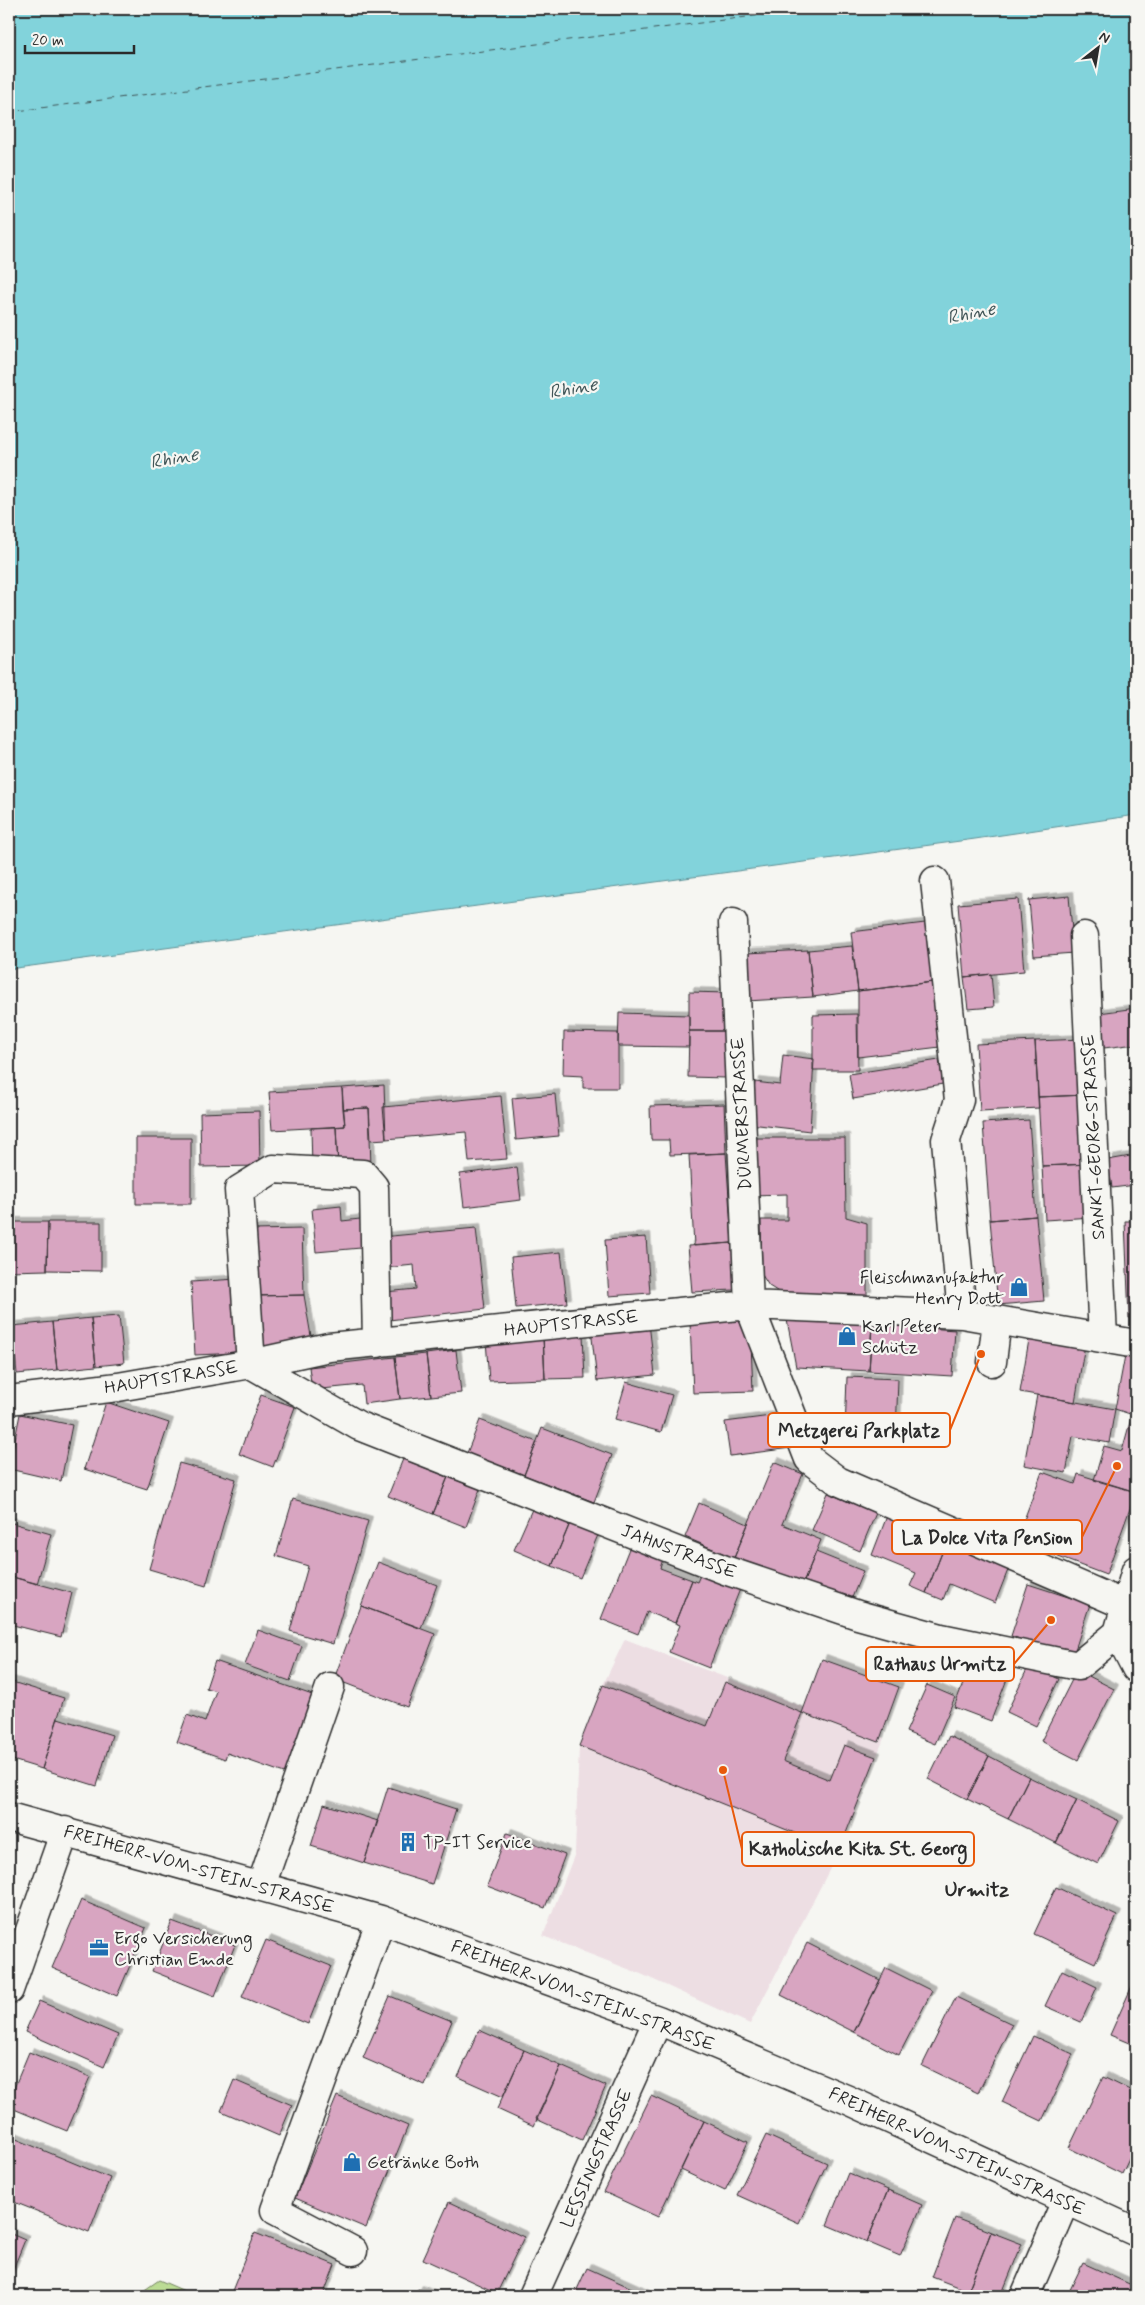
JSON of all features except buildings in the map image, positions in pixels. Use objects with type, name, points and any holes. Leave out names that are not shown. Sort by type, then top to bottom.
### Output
[{"type":"street","points":[[935,881],[959,1100],[946,1140],[962,1314]]},
{"type":"street","name":"DÜRMERSTRASSE","points":[[732,923],[749,1306],[809,1459],[838,1481],[1125,1605]]},
{"type":"street","name":"SANKT-GEORG-STRASSE","points":[[1084,936],[1103,1338]]},
{"type":"street","points":[[251,1364],[239,1190],[273,1169],[363,1174],[374,1187],[377,1342]]},
{"type":"street","name":"HAUPTSTRASSE","points":[[9,1400],[118,1387],[251,1364],[330,1347],[749,1306],[962,1314],[1136,1344]]},
{"type":"street","points":[[992,1362],[998,1320]]},
{"type":"street","name":"JAHNSTRASSE","points":[[251,1364],[359,1426],[716,1566],[858,1616],[941,1638],[1078,1666],[1127,1636]]},
{"type":"street","points":[[1136,1570],[1125,1605],[1127,1636],[1136,1668]]},
{"type":"street","points":[[261,1886],[330,1687]]},
{"type":"street","name":"FREIHERR-VOM-STEIN-STRASSE","points":[[9,1817],[382,1920],[658,2020],[848,2100],[1136,2232]]},
{"type":"street","points":[[9,1990],[65,1831]]},
{"type":"street","points":[[353,2251],[275,2210],[382,1920]]},
{"type":"street","name":"LESSINGSTRASSE","points":[[533,2296],[658,2020]]},
{"type":"street","points":[[1025,2296],[1066,2201]]},
{"type":"shaded area","points":[[625,1639],[884,1738],[839,1851],[750,2024],[641,1974],[543,1936],[575,1853],[579,1746],[603,1685]]},
{"type":"green space","points":[[159,2280],[196,2296],[136,2296]]},
{"type":"water","name":"Rhine","points":[[9,9],[1136,9],[1136,815],[975,839],[9,969]]},
{"type":"ferry route","points":[[9,112],[809,9]]},
{"type":"place","name":"Fleischmanufaktur Henry Dott","points":[[1019,1287]]},
{"type":"place","name":"Karl Peter Schütz","points":[[847,1336]]},
{"type":"place","name":"Metzgerei Parkplatz","points":[[981,1354]]},
{"type":"place","name":"La Dolce Vita Pension","points":[[1117,1466]]},
{"type":"place","name":"Rathaus Urmitz","points":[[1051,1620]]},
{"type":"place","name":"Katholische Kita St. Georg","points":[[723,1770]]},
{"type":"place","name":"TP-IT Service","points":[[408,1842]]},
{"type":"place","name":"Ergo Versicherung Christian Emde","points":[[99,1948]]},
{"type":"place","name":"Getränke Both","points":[[352,2162]]},
{"type":"district","name":"Urmitz","points":[[977,1889]]}]
